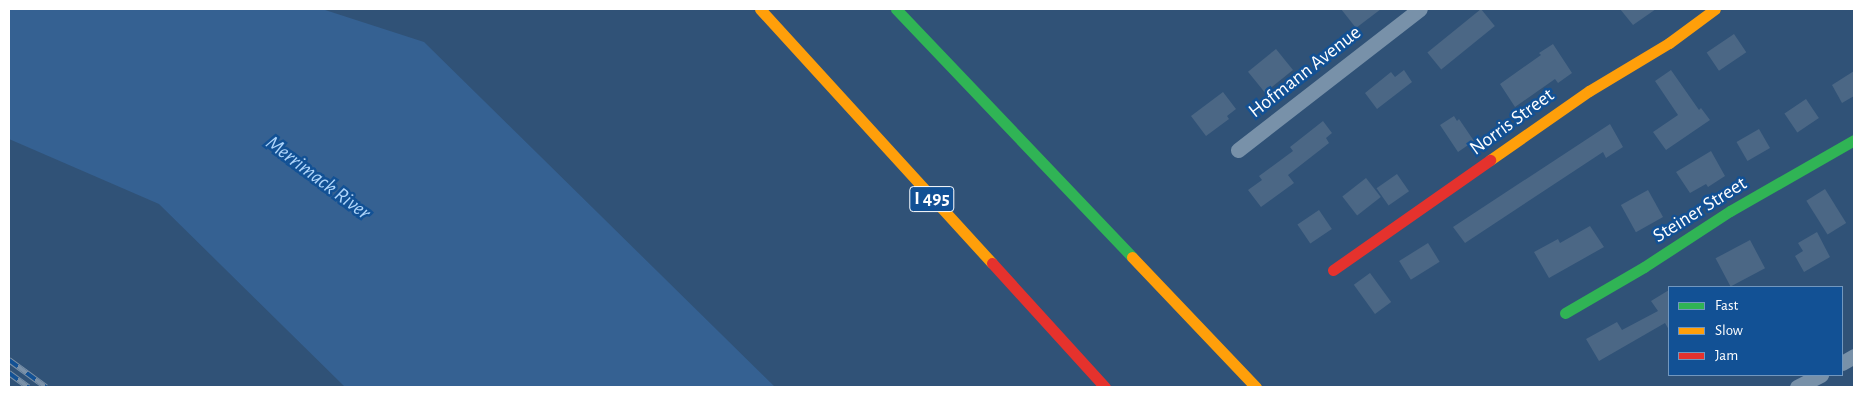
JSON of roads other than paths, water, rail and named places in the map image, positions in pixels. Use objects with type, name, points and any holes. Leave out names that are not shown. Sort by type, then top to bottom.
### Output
[{"type":"main road","name":"I 495","points":[[760,9],[1105,387]]},
{"type":"main road","points":[[896,9],[1256,387]]},
{"type":"main road","name":"Norris Street","points":[[1333,270],[1589,91],[1669,43],[1716,9]]},
{"type":"main road","name":"Steiner Street","points":[[1565,314],[1644,268],[1730,211],[1854,140]]},
{"type":"street","name":"Hofmann Avenue","points":[[1238,150],[1420,9]]},
{"type":"street","points":[[1843,362],[1854,356]]},
{"type":"street","points":[[1797,387],[1819,376]]},
{"type":"water","name":"Merrimack River","points":[[9,9],[322,9],[424,42],[775,387],[345,387],[159,204],[9,139]]},
{"type":"railway","points":[[9,360],[46,387]]},
{"type":"railway","points":[[9,373],[28,387]]}]
